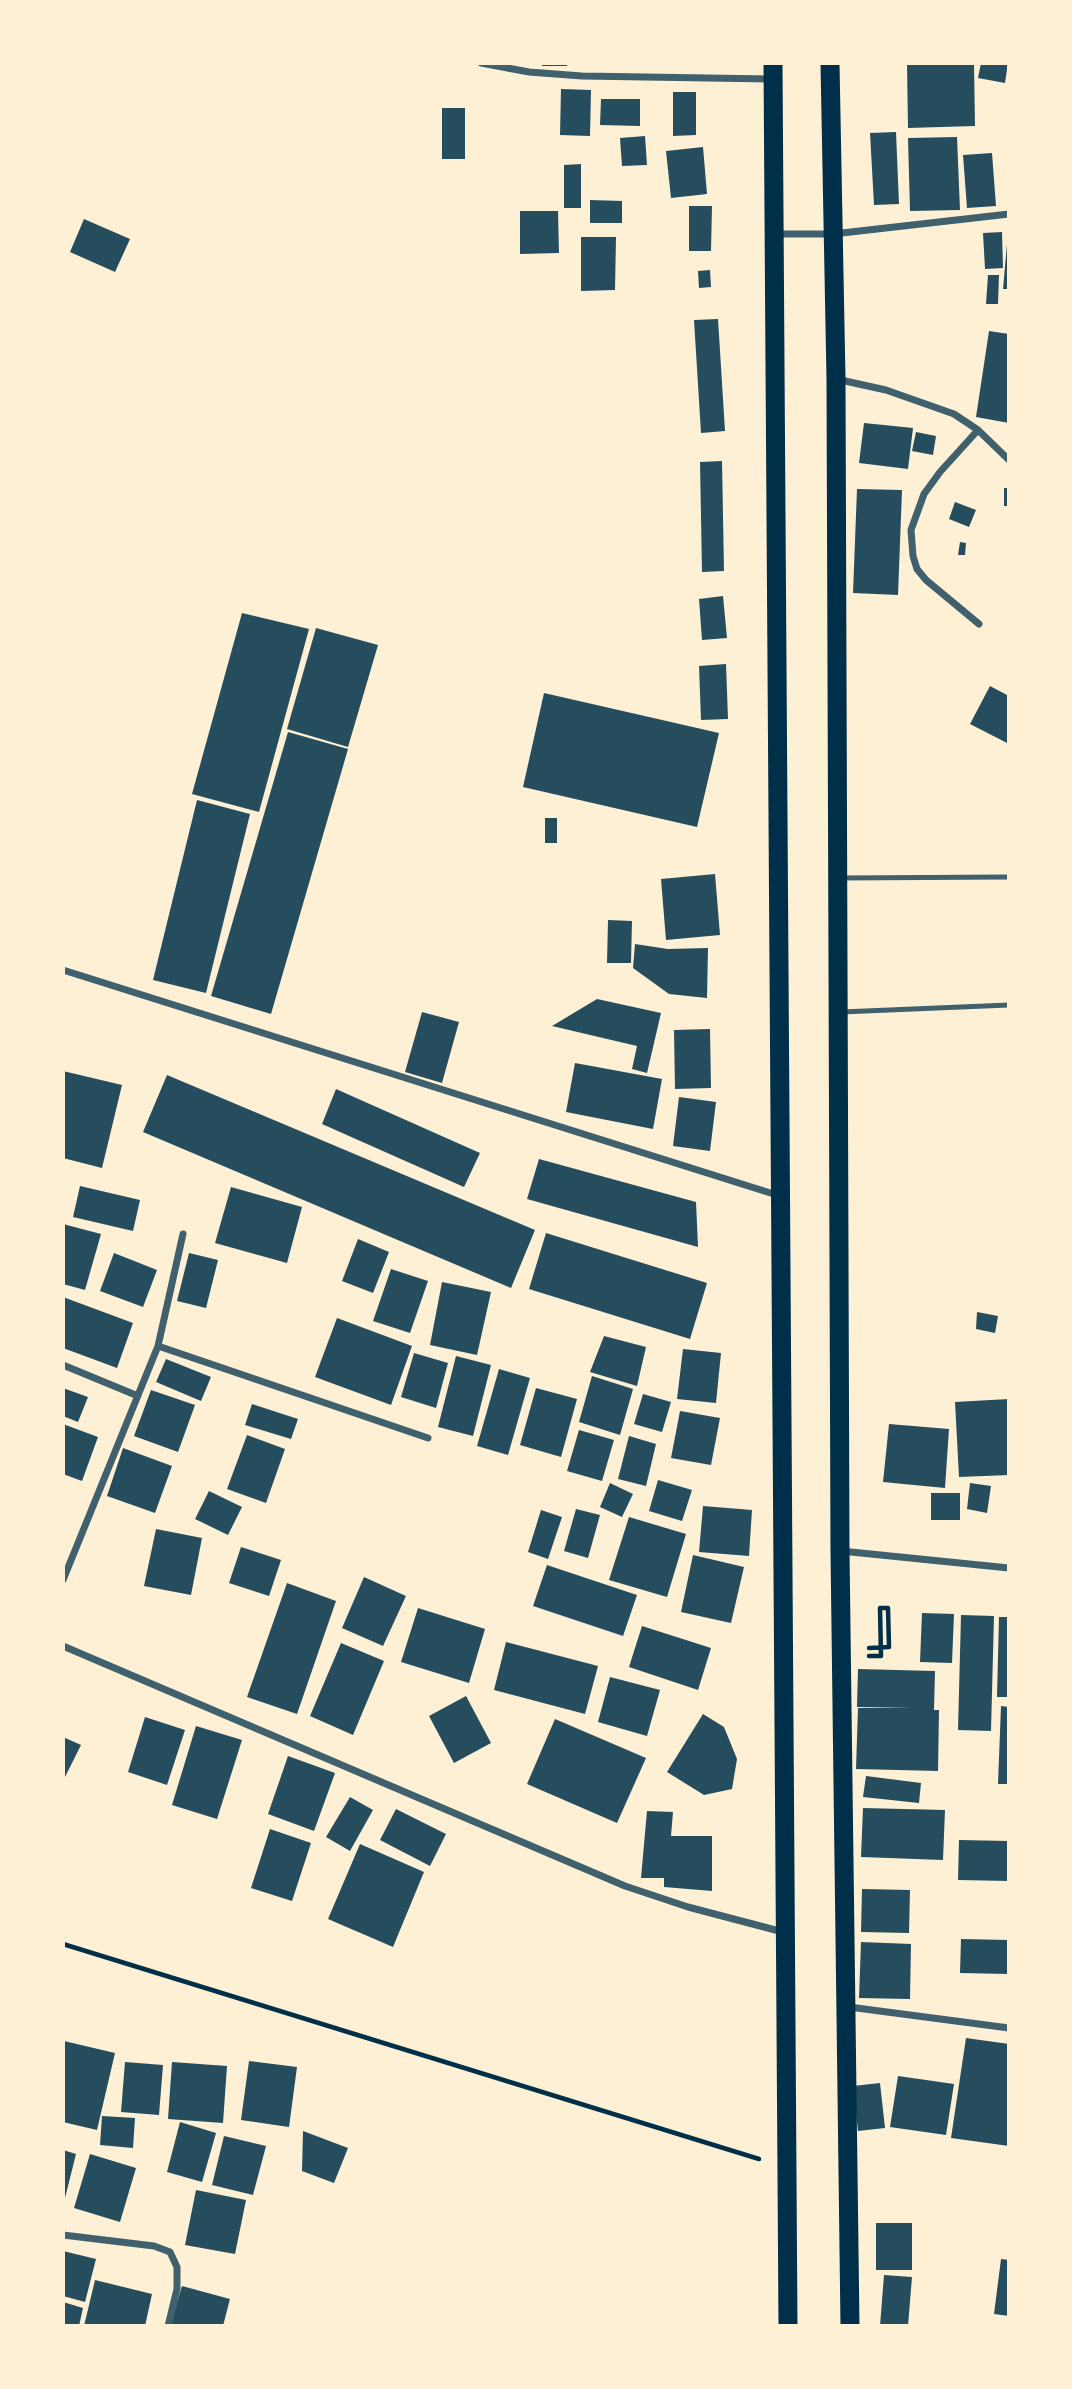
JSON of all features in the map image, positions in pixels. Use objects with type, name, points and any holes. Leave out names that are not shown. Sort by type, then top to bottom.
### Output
[{"type":"highway","points":[[830,63],[836,379],[840,1551],[850,2326]]},
{"type":"highway","points":[[773,71],[788,2326]]},
{"type":"street","points":[[481,63],[529,72],[582,76],[773,71]]},
{"type":"street","points":[[774,234],[833,234],[1009,214]]},
{"type":"street","points":[[836,379],[886,390],[954,414],[978,430],[1009,460]]},
{"type":"street","points":[[978,430],[924,494],[911,530],[917,569],[926,580],[979,624]]},
{"type":"street","points":[[63,970],[780,1197]]},
{"type":"street","points":[[63,1580],[158,1346],[183,1234]]},
{"type":"street","points":[[158,1346],[428,1438]]},
{"type":"street","points":[[63,1365],[138,1396]]},
{"type":"street","points":[[840,1551],[1009,1568]]},
{"type":"street","points":[[63,1646],[625,1886],[688,1908],[785,1933]]},
{"type":"street","points":[[845,2007],[1009,2028]]},
{"type":"street","points":[[63,2235],[154,2246],[170,2252],[177,2267],[177,2289],[168,2326]]},
{"type":"lane","points":[[837,878],[1009,877]]},
{"type":"lane","points":[[838,1012],[1009,1005]]},
{"type":"path","points":[[881,1656],[880,1608],[888,1608],[889,1647]]},
{"type":"path","points":[[63,1944],[787,2168]]},
{"type":"building","points":[[542,63],[567,63],[567,66],[542,66]]},
{"type":"building","points":[[907,63],[974,63],[975,126],[908,128]]},
{"type":"building","points":[[981,63],[1008,63],[1005,83],[978,78]]},
{"type":"building","points":[[561,89],[591,90],[590,136],[560,135]]},
{"type":"building","points":[[673,92],[696,92],[696,135],[673,136]]},
{"type":"building","points":[[601,99],[640,99],[640,126],[600,125]]},
{"type":"building","points":[[442,108],[465,108],[465,159],[442,159]]},
{"type":"building","points":[[896,132],[899,204],[874,205],[870,133]]},
{"type":"building","points":[[645,136],[647,165],[622,166],[620,138]]},
{"type":"building","points":[[957,137],[960,210],[910,211],[908,138]]},
{"type":"building","points":[[703,147],[707,194],[671,198],[666,151]]},
{"type":"building","points":[[992,153],[996,206],[967,208],[963,155]]},
{"type":"building","points":[[581,164],[581,208],[564,208],[564,165]]},
{"type":"building","points":[[590,200],[622,201],[622,223],[590,223]]},
{"type":"building","points":[[689,206],[712,206],[711,251],[689,251]]},
{"type":"building","points":[[520,211],[558,211],[559,253],[520,254]]},
{"type":"building","points":[[84,219],[130,239],[115,272],[70,252]]},
{"type":"building","points":[[1002,232],[1003,268],[985,269],[983,233]]},
{"type":"building","points":[[581,237],[616,237],[615,290],[581,291]]},
{"type":"building","points":[[1007,244],[1009,289],[1003,289]]},
{"type":"building","points":[[710,270],[711,287],[699,288],[698,271]]},
{"type":"building","points":[[988,275],[999,275],[998,304],[986,304]]},
{"type":"building","points":[[718,319],[725,431],[701,433],[694,320]]},
{"type":"building","points":[[989,331],[1009,334],[1009,423],[976,417]]},
{"type":"building","points":[[864,423],[913,428],[908,469],[859,463]]},
{"type":"building","points":[[916,432],[936,436],[933,455],[912,451]]},
{"type":"building","points":[[722,461],[724,571],[702,572],[700,462]]},
{"type":"building","points":[[1004,488],[1009,488],[1009,506],[1004,506]]},
{"type":"building","points":[[857,489],[902,490],[898,595],[853,593]]},
{"type":"building","points":[[955,502],[976,510],[969,527],[949,519]]},
{"type":"building","points":[[960,542],[966,543],[965,555],[958,555]]},
{"type":"building","points":[[723,596],[727,638],[702,640],[699,599]]},
{"type":"building","points":[[242,613],[309,629],[259,812],[192,794]]},
{"type":"building","points":[[316,628],[378,645],[348,747],[287,729]]},
{"type":"building","points":[[726,664],[728,719],[701,720],[699,666]]},
{"type":"building","points":[[990,686],[1009,696],[1009,744],[970,724]]},
{"type":"building","points":[[544,693],[719,733],[697,827],[523,787]]},
{"type":"building","points":[[288,732],[348,749],[271,1014],[211,996]]},
{"type":"building","points":[[197,800],[250,814],[206,993],[153,980]]},
{"type":"building","points":[[545,818],[557,818],[557,843],[545,843]]},
{"type":"building","points":[[715,874],[720,935],[666,940],[661,879]]},
{"type":"building","points":[[608,920],[632,921],[631,963],[607,963]]},
{"type":"building","points":[[635,944],[668,949],[708,948],[707,998],[669,994],[633,968]]},
{"type":"building","points":[[597,999],[661,1013],[647,1073],[632,1069],[637,1046],[552,1026]]},
{"type":"building","points":[[422,1012],[459,1022],[442,1083],[405,1072]]},
{"type":"building","points":[[710,1029],[711,1088],[675,1089],[674,1030]]},
{"type":"building","points":[[575,1063],[662,1079],[653,1129],[566,1112]]},
{"type":"building","points":[[63,1071],[122,1085],[102,1168],[63,1158]]},
{"type":"building","points":[[167,1075],[535,1230],[511,1288],[143,1132]]},
{"type":"building","points":[[336,1089],[480,1153],[464,1187],[322,1124]]},
{"type":"building","points":[[679,1097],[716,1102],[710,1151],[673,1146]]},
{"type":"building","points":[[539,1159],[696,1202],[698,1247],[527,1199]]},
{"type":"building","points":[[80,1186],[140,1200],[133,1231],[73,1217]]},
{"type":"building","points":[[231,1187],[302,1207],[287,1263],[215,1243]]},
{"type":"building","points":[[63,1224],[101,1234],[85,1290],[63,1284]]},
{"type":"building","points":[[546,1233],[707,1283],[690,1339],[529,1289]]},
{"type":"building","points":[[358,1239],[389,1252],[373,1293],[342,1281]]},
{"type":"building","points":[[114,1253],[157,1270],[143,1307],[100,1291]]},
{"type":"building","points":[[189,1253],[218,1260],[206,1308],[177,1301]]},
{"type":"building","points":[[391,1269],[428,1281],[410,1333],[373,1321]]},
{"type":"building","points":[[442,1282],[491,1292],[477,1355],[430,1345]]},
{"type":"building","points":[[63,1297],[133,1323],[117,1368],[63,1348]]},
{"type":"building","points":[[977,1312],[998,1316],[995,1333],[976,1329]]},
{"type":"building","points":[[337,1318],[412,1346],[391,1405],[315,1377]]},
{"type":"building","points":[[604,1336],[646,1347],[637,1386],[590,1372]]},
{"type":"building","points":[[683,1349],[721,1353],[716,1403],[677,1399]]},
{"type":"building","points":[[414,1353],[448,1363],[436,1408],[401,1397]]},
{"type":"building","points":[[456,1356],[491,1365],[473,1436],[438,1427]]},
{"type":"building","points":[[166,1359],[211,1377],[201,1401],[156,1382]]},
{"type":"building","points":[[499,1369],[530,1378],[508,1455],[477,1446]]},
{"type":"building","points":[[592,1376],[633,1389],[620,1435],[579,1422]]},
{"type":"building","points":[[63,1388],[88,1397],[78,1422],[63,1416]]},
{"type":"building","points":[[536,1388],[577,1399],[561,1457],[520,1445]]},
{"type":"building","points":[[151,1390],[195,1405],[178,1452],[134,1436]]},
{"type":"building","points":[[643,1394],[671,1402],[662,1432],[634,1424]]},
{"type":"building","points":[[1009,1399],[1009,1475],[959,1477],[955,1402]]},
{"type":"building","points":[[252,1404],[298,1419],[291,1439],[245,1425]]},
{"type":"building","points":[[680,1411],[720,1418],[711,1465],[671,1458]]},
{"type":"building","points":[[63,1424],[98,1437],[82,1481],[63,1474]]},
{"type":"building","points":[[889,1424],[949,1429],[945,1488],[883,1482]]},
{"type":"building","points":[[579,1430],[614,1440],[602,1481],[567,1471]]},
{"type":"building","points":[[247,1435],[285,1449],[266,1503],[227,1489]]},
{"type":"building","points":[[629,1436],[656,1444],[646,1486],[618,1479]]},
{"type":"building","points":[[123,1448],[172,1466],[155,1513],[107,1496]]},
{"type":"building","points":[[658,1480],[692,1490],[682,1521],[649,1511]]},
{"type":"building","points":[[610,1483],[633,1494],[622,1517],[600,1507]]},
{"type":"building","points":[[970,1483],[991,1486],[987,1513],[967,1509]]},
{"type":"building","points":[[209,1491],[242,1507],[228,1535],[195,1519]]},
{"type":"building","points":[[931,1493],[960,1493],[960,1520],[931,1520]]},
{"type":"building","points":[[703,1506],[752,1510],[749,1556],[699,1552]]},
{"type":"building","points":[[576,1509],[600,1515],[588,1558],[564,1551]]},
{"type":"building","points":[[541,1510],[562,1517],[548,1559],[528,1552]]},
{"type":"building","points":[[629,1517],[686,1534],[667,1597],[609,1580]]},
{"type":"building","points":[[156,1529],[202,1538],[191,1595],[144,1586]]},
{"type":"building","points":[[241,1547],[281,1560],[269,1596],[229,1583]]},
{"type":"building","points":[[693,1555],[744,1567],[731,1623],[681,1612]]},
{"type":"building","points":[[547,1565],[637,1595],[623,1636],[533,1606]]},
{"type":"building","points":[[364,1577],[406,1596],[383,1646],[342,1628]]},
{"type":"building","points":[[287,1583],[336,1601],[297,1714],[247,1697]]},
{"type":"building","points":[[418,1608],[485,1629],[469,1683],[401,1662]]},
{"type":"building","points":[[922,1613],[954,1614],[952,1663],[920,1662]]},
{"type":"building","points":[[961,1615],[994,1616],[991,1731],[958,1730]]},
{"type":"building","points":[[999,1617],[1009,1617],[1009,1697],[997,1697]]},
{"type":"building","points":[[642,1626],[711,1648],[698,1690],[629,1667]]},
{"type":"building","points":[[506,1642],[598,1666],[585,1714],[494,1690]]},
{"type":"building","points":[[341,1643],[384,1661],[353,1735],[310,1716]]},
{"type":"building","points":[[858,1669],[935,1671],[934,1710],[939,1710],[938,1771],[856,1769],[858,1708],[913,1708],[857,1707]]},
{"type":"building","points":[[610,1677],[660,1690],[647,1736],[598,1722]]},
{"type":"building","points":[[466,1696],[491,1743],[454,1763],[429,1716]]},
{"type":"building","points":[[1001,1706],[1009,1707],[1009,1784],[998,1784]]},
{"type":"building","points":[[703,1714],[724,1727],[737,1759],[732,1789],[704,1795],[667,1772]]},
{"type":"building","points":[[145,1717],[185,1730],[167,1785],[128,1772]]},
{"type":"building","points":[[555,1719],[646,1758],[617,1823],[527,1784]]},
{"type":"building","points":[[196,1726],[242,1740],[217,1819],[172,1805]]},
{"type":"building","points":[[63,1737],[81,1745],[63,1781]]},
{"type":"building","points":[[288,1756],[335,1773],[314,1831],[268,1814]]},
{"type":"building","points":[[866,1776],[921,1783],[919,1803],[863,1797]]},
{"type":"building","points":[[350,1797],[373,1810],[350,1851],[326,1837]]},
{"type":"building","points":[[863,1808],[945,1810],[943,1860],[861,1857]]},
{"type":"building","points":[[396,1809],[446,1834],[430,1866],[380,1840]]},
{"type":"building","points":[[647,1811],[673,1812],[671,1836],[712,1836],[712,1891],[664,1887],[664,1878],[641,1878]]},
{"type":"building","points":[[270,1829],[311,1843],[292,1901],[251,1888]]},
{"type":"building","points":[[959,1840],[1009,1841],[1009,1881],[958,1880]]},
{"type":"building","points":[[360,1844],[424,1872],[393,1947],[328,1919]]},
{"type":"building","points":[[862,1889],[910,1890],[909,1933],[861,1932]]},
{"type":"building","points":[[961,1939],[1009,1940],[1009,1974],[960,1973]]},
{"type":"building","points":[[861,1942],[911,1944],[910,1999],[859,1998]]},
{"type":"building","points":[[966,2038],[1009,2044],[1009,2146],[951,2138]]},
{"type":"building","points":[[64,2041],[115,2053],[97,2130],[63,2122]]},
{"type":"building","points":[[249,2061],[297,2067],[289,2127],[241,2120]]},
{"type":"building","points":[[125,2062],[163,2065],[159,2115],[121,2112]]},
{"type":"building","points":[[172,2062],[227,2066],[223,2123],[168,2119]]},
{"type":"building","points":[[898,2076],[954,2084],[946,2135],[890,2127]]},
{"type":"building","points":[[880,2083],[885,2128],[858,2131],[853,2086]]},
{"type":"building","points":[[102,2116],[135,2118],[133,2148],[100,2145]]},
{"type":"building","points":[[180,2122],[216,2133],[202,2182],[167,2172]]},
{"type":"building","points":[[303,2131],[348,2148],[334,2183],[302,2171]]},
{"type":"building","points":[[224,2136],[266,2146],[253,2195],[212,2185]]},
{"type":"building","points":[[63,2150],[76,2154],[64,2202],[63,2202]]},
{"type":"building","points":[[90,2154],[136,2168],[120,2222],[74,2208]]},
{"type":"building","points":[[196,2190],[246,2200],[235,2254],[185,2245]]},
{"type":"building","points":[[876,2223],[912,2223],[912,2270],[876,2270]]},
{"type":"building","points":[[63,2251],[96,2259],[85,2302],[63,2296]]},
{"type":"building","points":[[1001,2259],[1009,2260],[1009,2316],[994,2314]]},
{"type":"building","points":[[884,2275],[912,2277],[908,2326],[880,2326]]},
{"type":"building","points":[[95,2280],[152,2294],[145,2326],[84,2326]]},
{"type":"building","points":[[182,2286],[230,2299],[223,2326],[170,2326]]},
{"type":"building","points":[[63,2302],[83,2308],[79,2326],[63,2326]]}]
